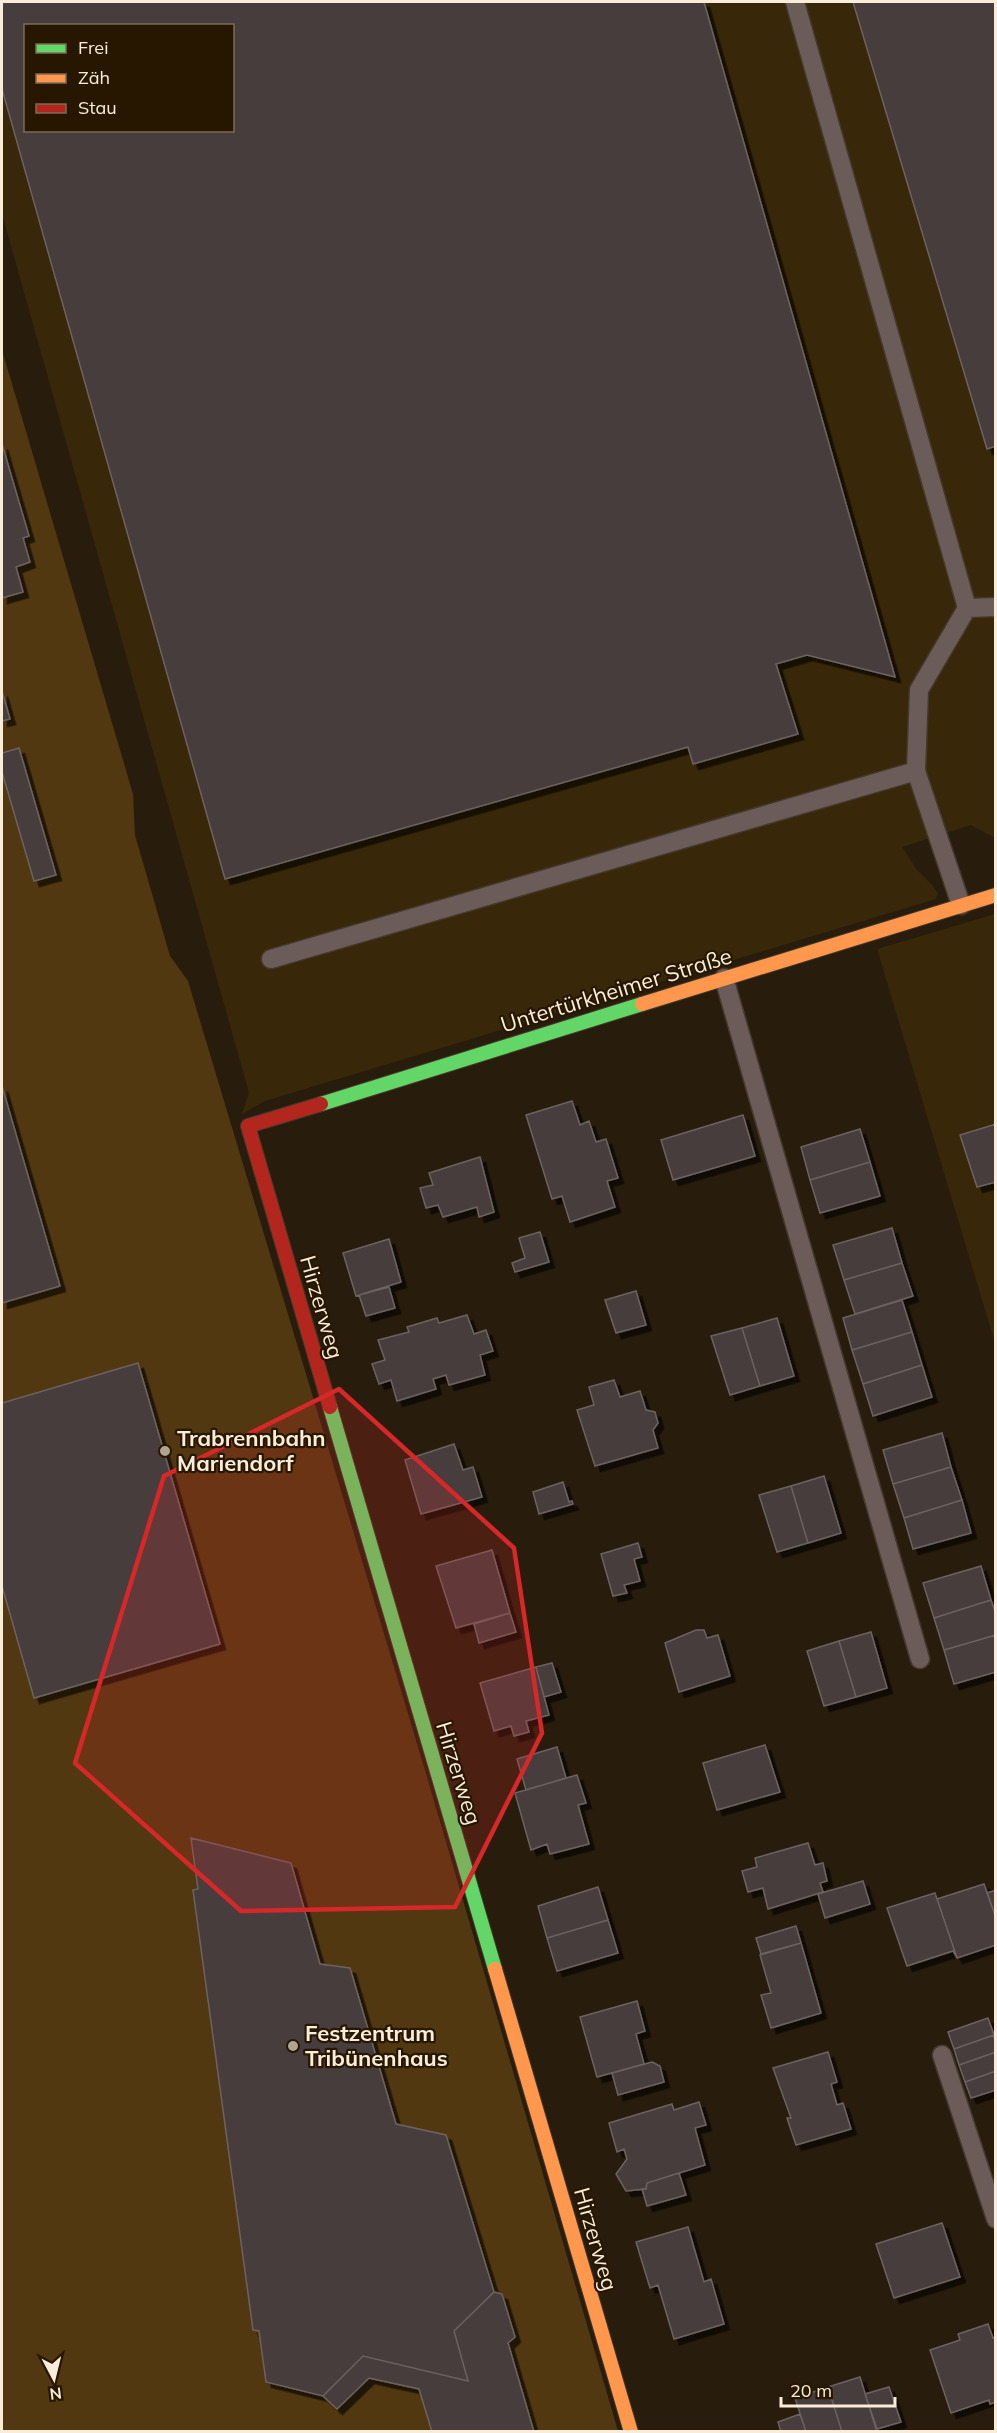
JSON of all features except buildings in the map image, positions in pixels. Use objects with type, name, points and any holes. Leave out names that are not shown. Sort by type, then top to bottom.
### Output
[{"type":"street","name":"Untertürkheimer Straße","points":[[248,1126],[996,895]]},
{"type":"street","name":"Hirzerweg","points":[[248,1126],[631,2432]]},
{"type":"lane","points":[[795,2],[950,538],[967,608],[919,690],[916,771],[961,905]]},
{"type":"lane","points":[[967,608],[996,607]]},
{"type":"lane","points":[[271,959],[916,771]]},
{"type":"lane","points":[[724,978],[920,1659]]},
{"type":"lane","points":[[942,2055],[996,2219]]},
{"type":"highlighted area","points":[[339,1389],[514,1548],[542,1733],[455,1907],[241,1911],[75,1763],[164,1476]]},
{"type":"shaded area","points":[[2,2],[995,2],[995,838],[971,825],[902,847],[917,870],[938,893],[936,899],[265,1101],[242,1114],[249,1093],[2,214]]},
{"type":"shaded area","name":"Trabrennbahn Mariendorf","points":[[2,350],[133,794],[135,835],[170,956],[188,981],[427,1777],[618,2431],[2,2431]]},
{"type":"shaded area","points":[[995,914],[995,1343],[877,949]]},
{"type":"traffic: fast","points":[[321,1104],[642,1004]]},
{"type":"traffic: fast","points":[[330,1407],[495,1969]]},
{"type":"traffic: slow","points":[[642,1004],[996,895]]},
{"type":"traffic: slow","points":[[495,1969],[631,2432]]},
{"type":"traffic: jam","points":[[321,1104],[248,1126],[330,1407]]},
{"type":"place","name":"Trabrennbahn Mariendorf","points":[[165,1451]]},
{"type":"place","name":"Festzentrum Tribünenhaus","points":[[293,2046]]}]
